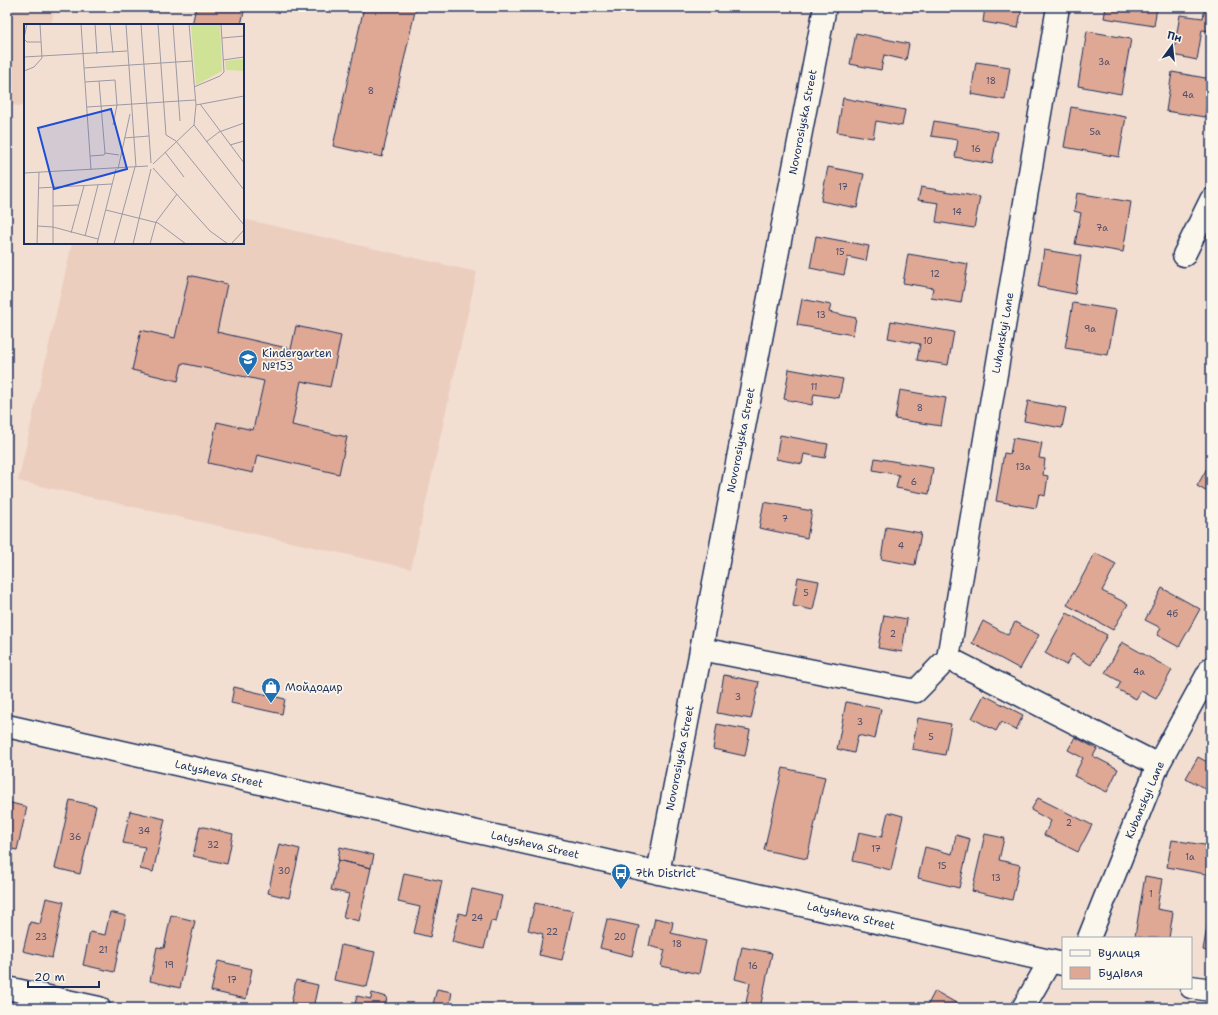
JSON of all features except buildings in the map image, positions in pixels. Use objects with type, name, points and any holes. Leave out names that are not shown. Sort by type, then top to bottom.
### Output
[{"type":"street","name":"Novorosiyska Street","points":[[658,873],[825,7]]},
{"type":"street","name":"Luhanskyi Lane","points":[[948,658],[1058,7]]},
{"type":"street","points":[[1184,255],[1211,200]]},
{"type":"street","points":[[701,649],[916,691],[948,658],[1158,765]]},
{"type":"street","name":"Kubanskyi Lane","points":[[1089,937],[1158,765],[1211,668]]},
{"type":"street","name":"Latysheva Street","points":[[7,726],[1056,962]]},
{"type":"street","points":[[1023,1008],[1056,962]]},
{"type":"street","points":[[1192,987],[1211,990]]},
{"type":"street","points":[[7,988],[99,1008]]},
{"type":"shaded area","points":[[7,7],[55,7],[51,24],[24,24],[24,107],[7,104]]},
{"type":"shaded area","name":"Kindergarten №153","points":[[244,219],[477,272],[411,569],[18,481],[72,244],[244,244]]},
{"type":"place","name":"Kindergarten №153","points":[[248,376]]},
{"type":"place","name":"Мойдодир","points":[[271,704]]},
{"type":"place","name":"7th District","points":[[621,890]]}]
